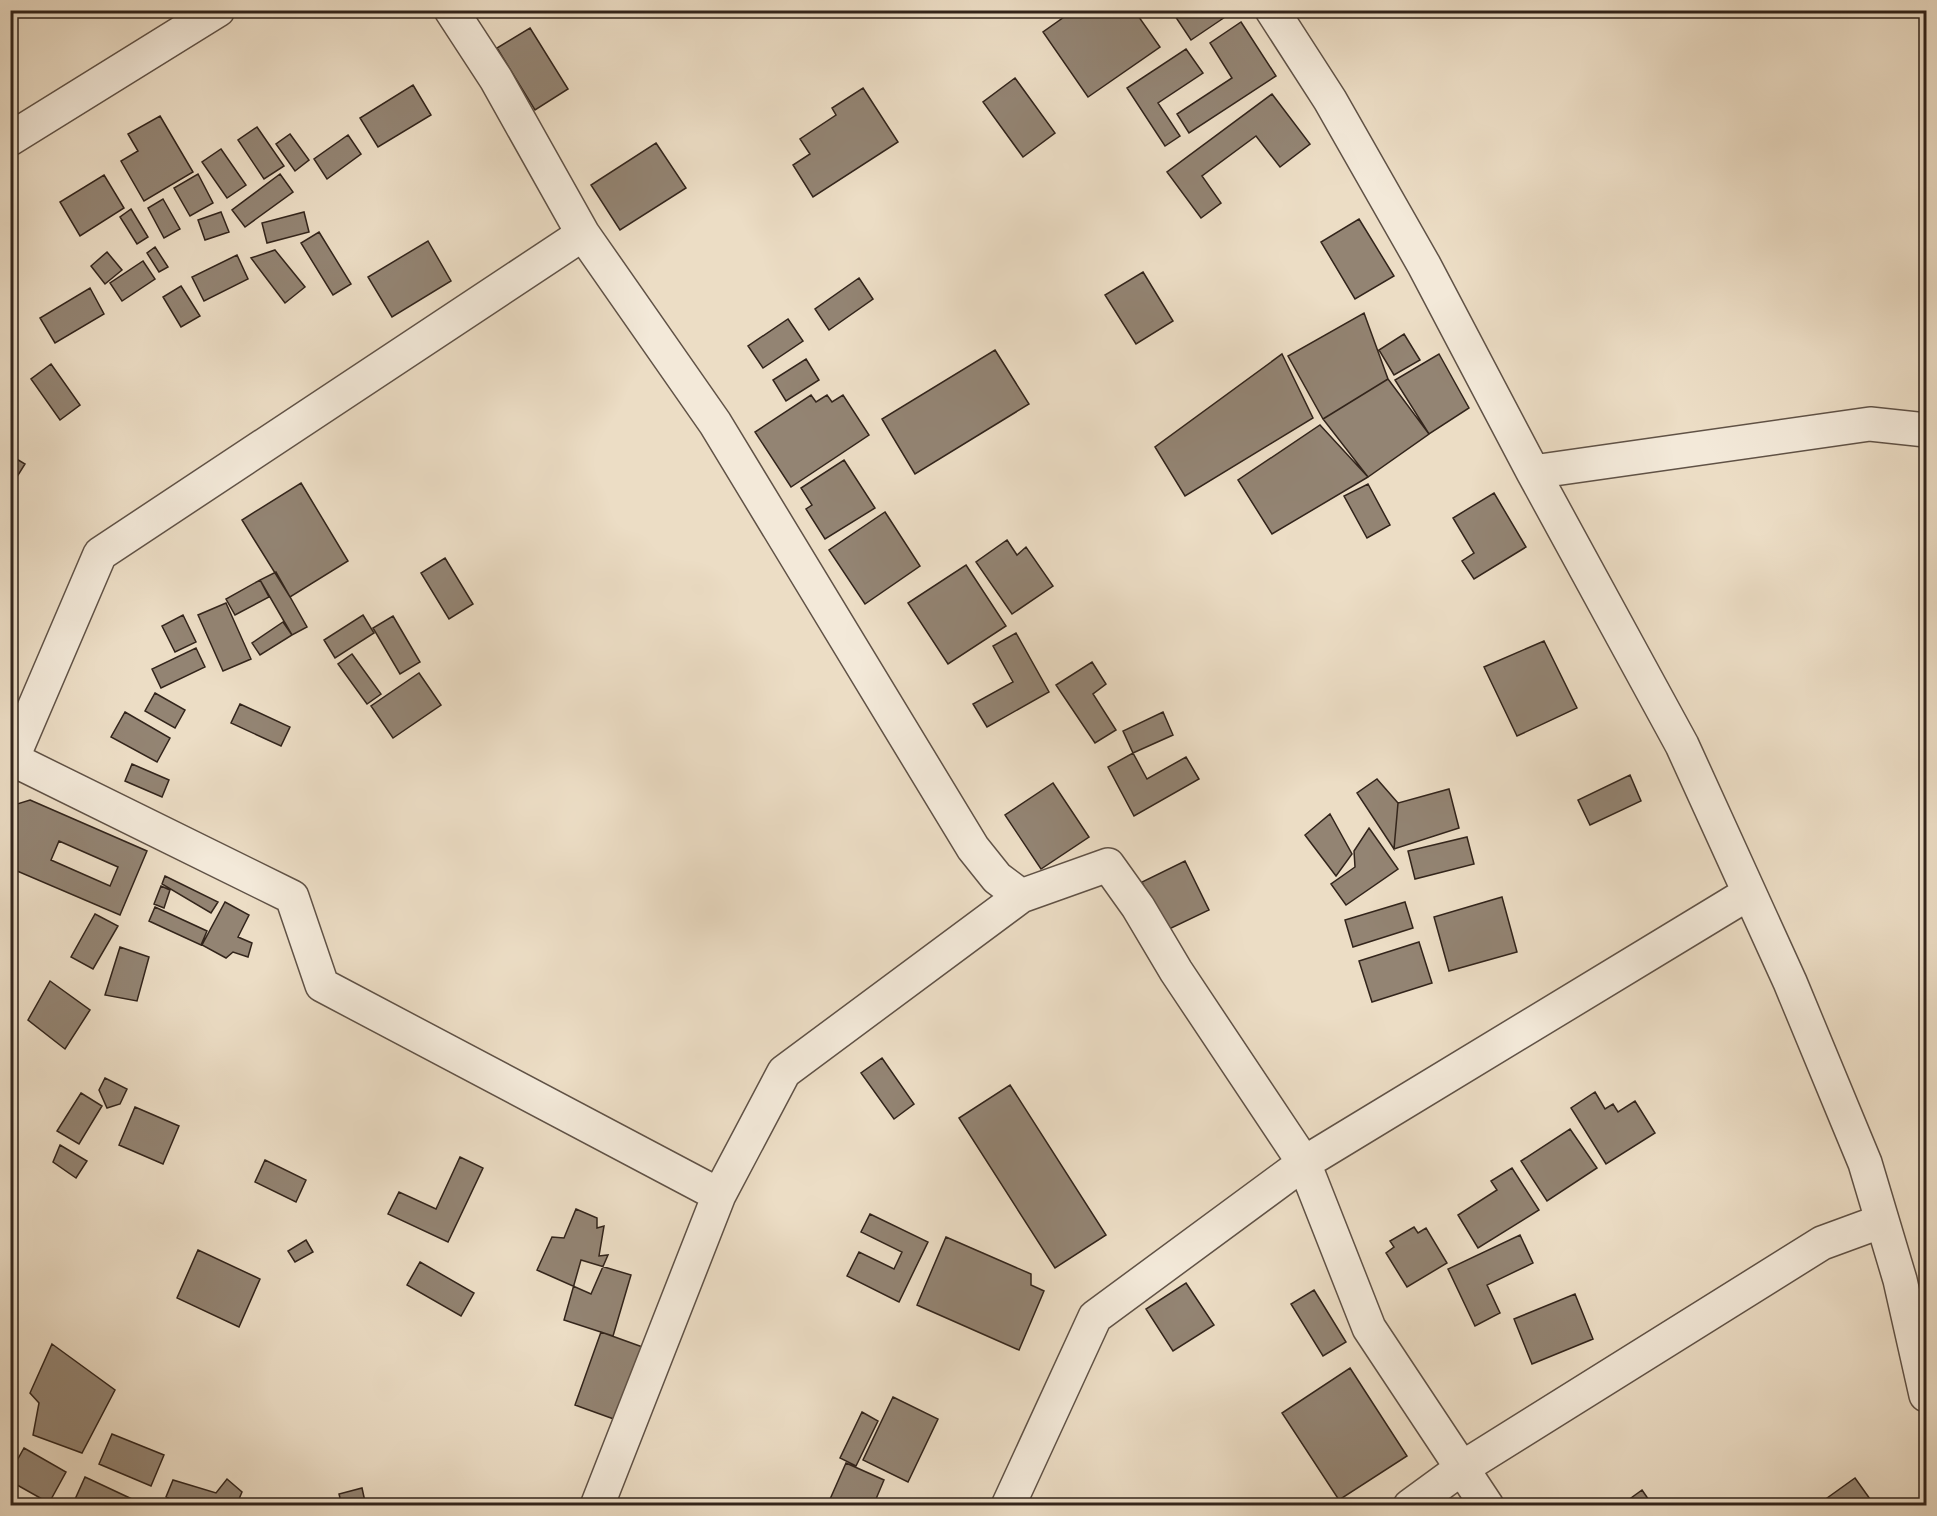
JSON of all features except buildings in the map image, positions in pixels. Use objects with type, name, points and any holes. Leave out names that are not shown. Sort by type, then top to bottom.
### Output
[{"type":"street","points":[[10,139],[218,10]]},
{"type":"street","points":[[451,10],[496,79],[583,234],[715,423],[974,848],[997,878],[1021,896]]},
{"type":"street","points":[[1272,10],[1330,100],[1424,265],[1533,472],[1682,745],[1790,982],[1865,1163],[1900,1280],[1926,1395]]},
{"type":"street","points":[[583,234],[100,554],[11,760],[292,897],[322,985],[719,1196]]},
{"type":"street","points":[[1533,472],[1870,424],[1926,430]]},
{"type":"street","points":[[597,1506],[719,1196],[784,1072],[1021,896],[1108,865],[1138,907],[1176,971],[1304,1162],[1370,1328],[1487,1506]]},
{"type":"street","points":[[1008,1506],[1095,1317],[1304,1162],[1749,893]]},
{"type":"street","points":[[1410,1506],[1462,1468],[1822,1243],[1882,1221]]}]
